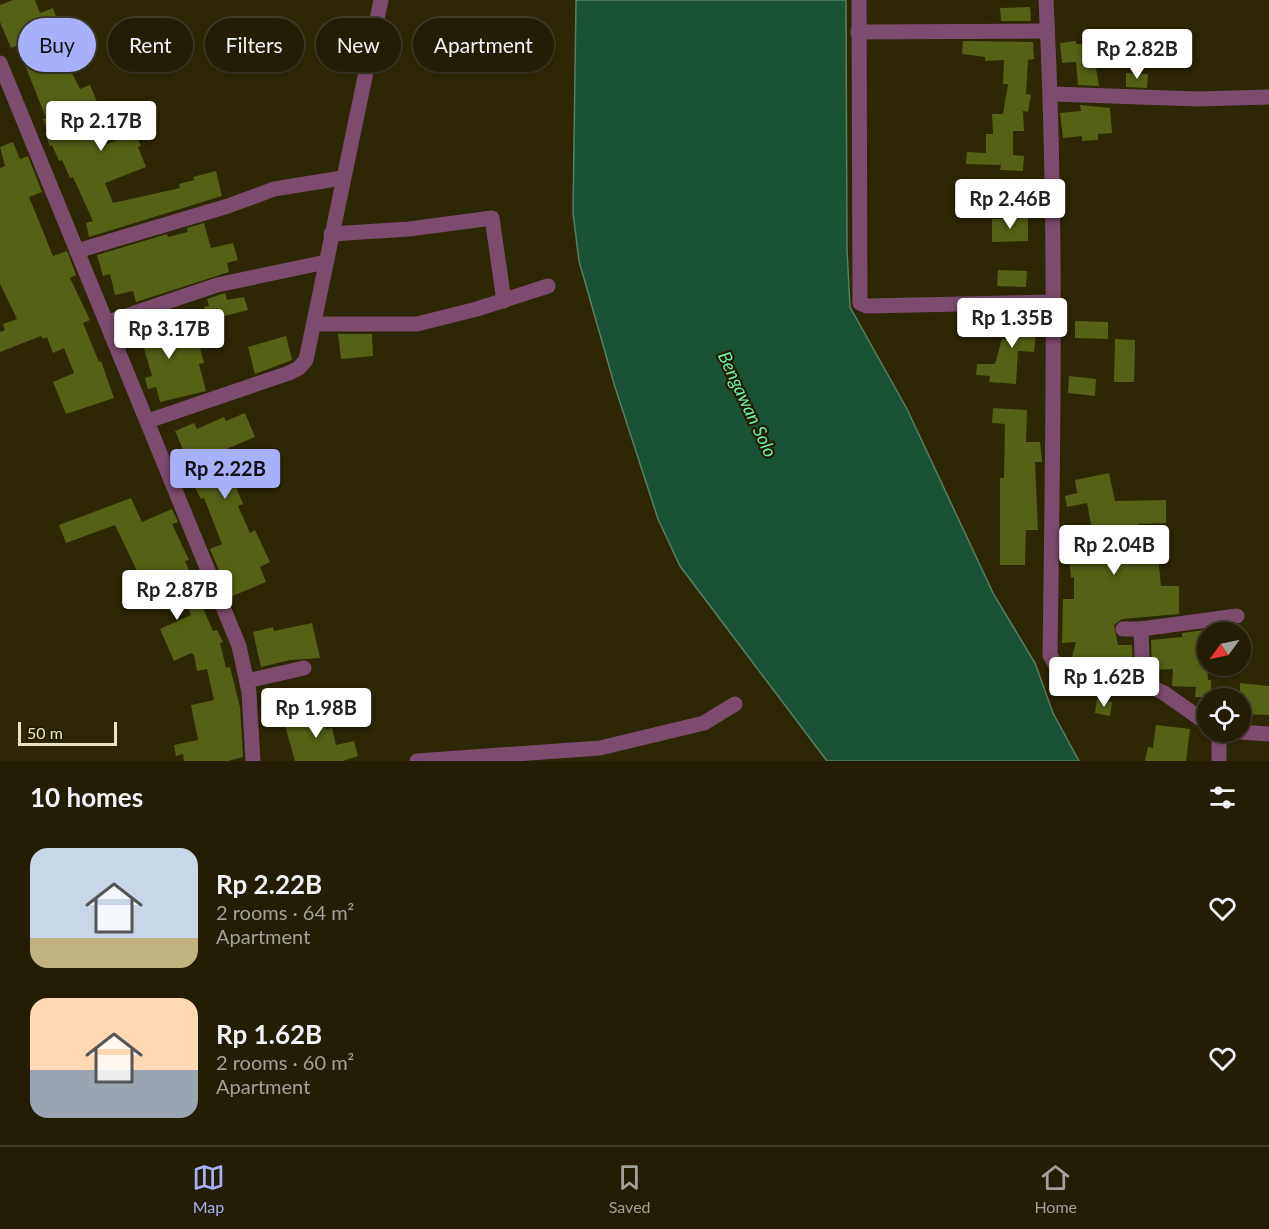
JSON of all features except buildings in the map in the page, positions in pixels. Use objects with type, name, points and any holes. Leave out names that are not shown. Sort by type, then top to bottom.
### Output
[{"type":"street","points":[[148,421],[299,368],[306,360],[342,178],[374,44],[381,0]]},
{"type":"street","points":[[859,0],[860,303],[867,306],[1055,302]]},
{"type":"street","points":[[1046,0],[1052,94],[1055,302],[1050,655],[1054,664],[1062,670],[1143,683],[1164,693],[1197,716]]},
{"type":"street","points":[[858,32],[1047,31]]},
{"type":"street","points":[[0,63],[239,646],[247,681],[253,761]]},
{"type":"street","points":[[1052,94],[1198,99],[1269,97]]},
{"type":"street","points":[[77,251],[228,206],[274,189],[342,178]]},
{"type":"street","points":[[331,234],[409,229],[492,218],[504,300]]},
{"type":"street","points":[[108,322],[217,285],[326,262]]},
{"type":"street","points":[[314,324],[417,324],[504,300],[548,285]]},
{"type":"street","points":[[1123,630],[1237,616]]},
{"type":"street","points":[[1141,629],[1143,683]]},
{"type":"street","points":[[247,681],[304,668]]},
{"type":"street","points":[[417,761],[600,748],[704,723],[735,704]]},
{"type":"street","points":[[1251,733],[1269,734]]},
{"type":"street","points":[[1218,742],[1218,761]]},
{"type":"water","name":"Bengawan Solo","points":[[576,0],[846,0],[847,249],[850,307],[907,409],[994,595],[1035,663],[1053,713],[1079,761],[827,761],[680,566],[658,519],[615,387],[579,261],[573,213]]}]
